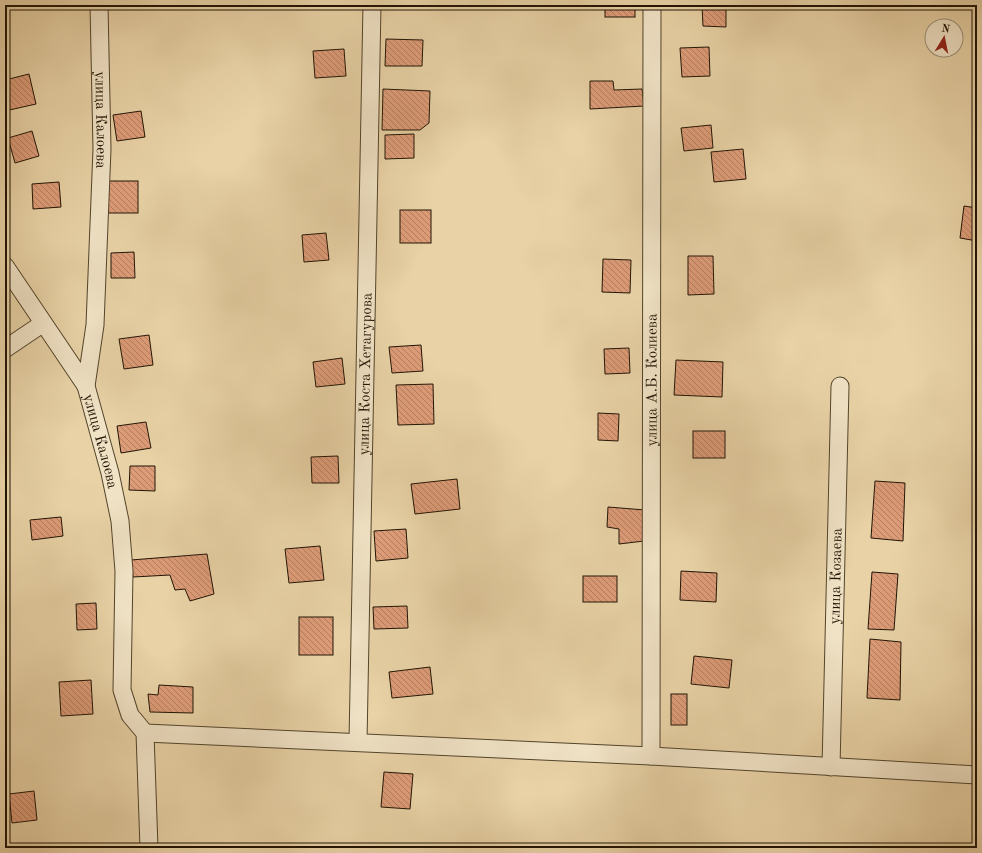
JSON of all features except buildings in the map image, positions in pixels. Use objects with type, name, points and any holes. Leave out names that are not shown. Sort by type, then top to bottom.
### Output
[{"type":"street","name":"улица Калоева","points":[[99,5],[102,149],[95,325],[86,386],[110,473],[120,521],[124,571],[122,690],[130,715],[144,733]]},
{"type":"street","name":"улица Коста Хетагурова","points":[[358,742],[372,5]]},
{"type":"street","name":"улица А.Б. Колиева","points":[[651,756],[652,5]]},
{"type":"street","points":[[5,266],[42,324],[86,386]]},
{"type":"street","points":[[5,349],[42,324]]},
{"type":"street","name":"улица Козаева","points":[[831,767],[840,386]]},
{"type":"street","points":[[149,848],[144,733],[651,756],[977,775]]}]
